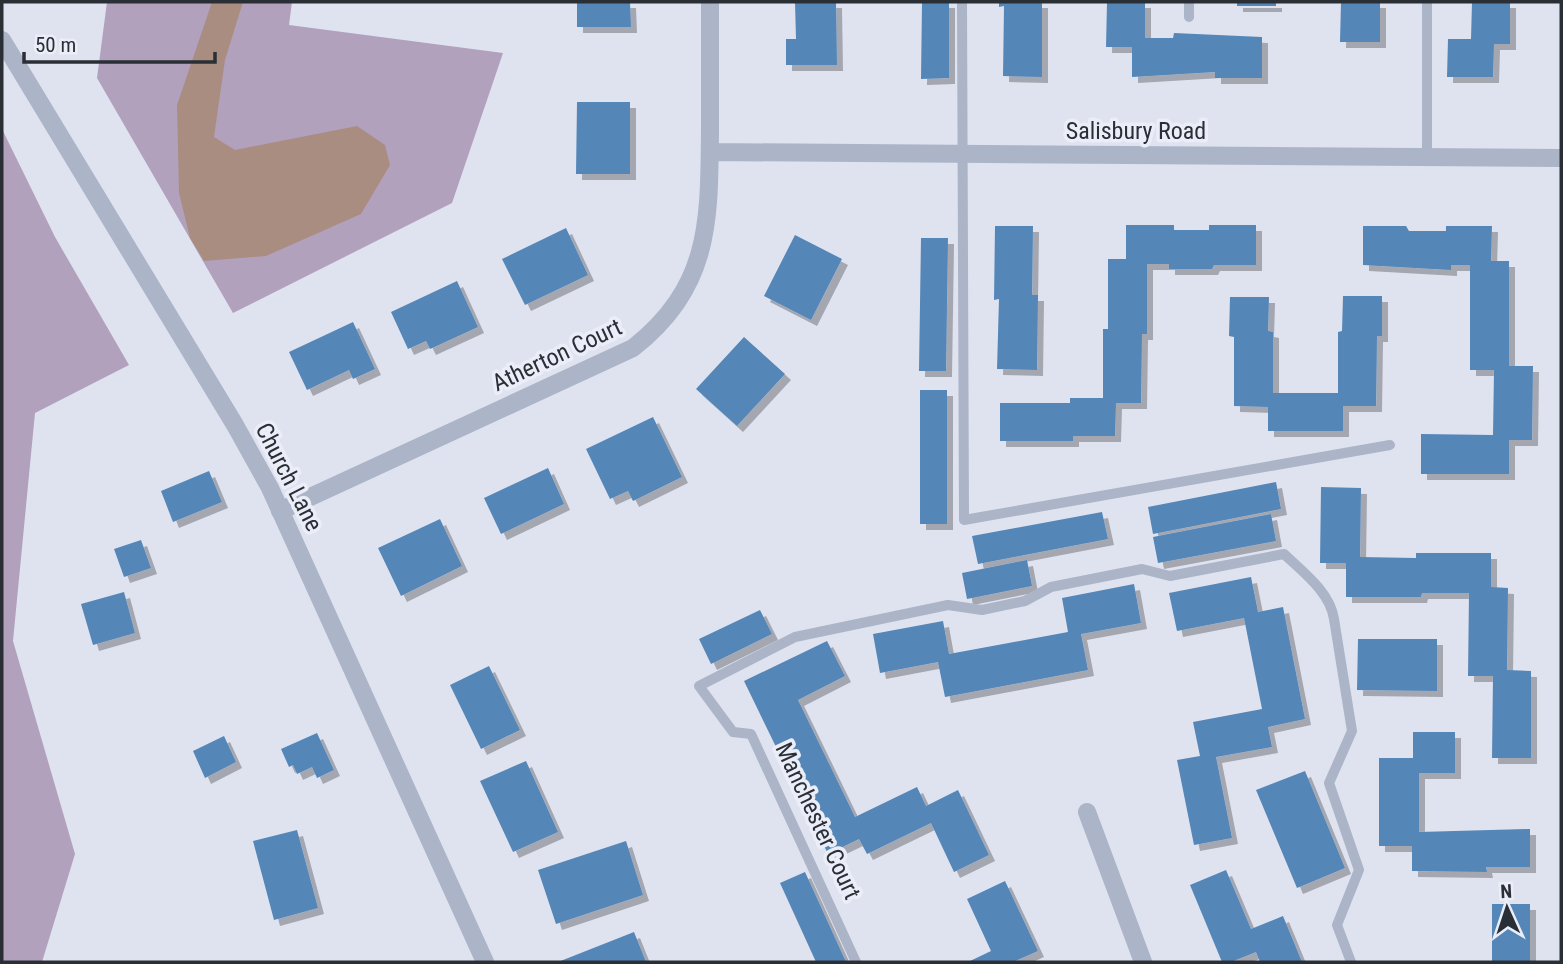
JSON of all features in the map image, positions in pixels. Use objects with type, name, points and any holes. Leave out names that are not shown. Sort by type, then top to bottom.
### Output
[{"type":"street","name":"Atherton Court","points":[[280,511],[616,356],[656,330],[676,305],[692,276],[703,243],[710,207],[710,2]]},
{"type":"street","name":"Church Lane","points":[[2,40],[235,425],[280,511],[485,962]]},
{"type":"street","name":"Salisbury Road","points":[[710,152],[1561,158]]},
{"type":"street","points":[[1087,812],[1143,962]]},
{"type":"lane","points":[[962,2],[964,520],[1390,445]]},
{"type":"lane","points":[[1189,2],[1189,17]]},
{"type":"lane","points":[[1427,2],[1427,157]]},
{"type":"lane","name":"Manchester Court","points":[[856,962],[751,734],[733,732],[699,686],[794,637],[948,605],[982,610],[1025,601],[1052,587],[1142,569],[1170,576],[1284,554],[1310,578],[1332,608],[1334,618],[1352,731],[1329,783],[1359,870],[1337,925],[1351,962]]},
{"type":"shaded area","points":[[107,2],[292,2],[289,25],[503,53],[452,203],[233,313],[97,78]]},
{"type":"shaded area","points":[[212,2],[243,2],[225,60],[214,137],[235,150],[357,126],[385,145],[390,165],[361,214],[266,256],[204,261],[190,238],[179,193],[177,105]]},
{"type":"shaded area","points":[[2,129],[55,237],[129,365],[35,413],[13,641],[75,854],[42,962],[2,962]]},
{"type":"building","points":[[577,2],[630,2],[631,27],[577,27]]},
{"type":"building","points":[[795,2],[836,2],[837,65],[786,65],[786,39],[796,39]]},
{"type":"building","points":[[922,2],[949,2],[949,78],[921,79]]},
{"type":"building","points":[[999,2],[1042,2],[1042,77],[1003,76],[1004,6],[999,7]]},
{"type":"building","points":[[1107,2],[1145,2],[1145,38],[1173,38],[1174,33],[1262,37],[1262,78],[1215,78],[1215,72],[1132,77],[1132,47],[1106,47]]},
{"type":"building","points":[[1237,2],[1276,2],[1276,6],[1237,6]]},
{"type":"building","points":[[1341,2],[1380,2],[1380,42],[1340,42]]},
{"type":"building","points":[[1472,2],[1510,2],[1510,44],[1494,44],[1493,77],[1447,77],[1448,39],[1471,39]]},
{"type":"building","points":[[577,102],[630,102],[630,174],[576,174]]},
{"type":"building","points":[[1126,225],[1174,225],[1174,230],[1209,230],[1209,225],[1256,225],[1256,265],[1169,269],[1169,264],[1147,264],[1147,334],[1142,334],[1141,403],[1116,403],[1115,436],[1073,436],[1073,441],[1000,441],[1000,403],[1070,403],[1070,398],[1103,398],[1103,329],[1108,329],[1108,259],[1126,259]]},
{"type":"building","points":[[995,226],[1033,226],[1032,295],[1038,295],[1037,370],[997,369],[999,299],[994,300]]},
{"type":"building","points":[[1363,226],[1406,226],[1409,231],[1446,231],[1446,226],[1492,226],[1491,261],[1509,261],[1509,366],[1533,366],[1532,440],[1509,440],[1509,474],[1421,474],[1421,434],[1493,435],[1494,370],[1470,370],[1470,265],[1451,265],[1451,270],[1363,265]]},
{"type":"building","points":[[566,228],[588,275],[525,305],[502,259]]},
{"type":"building","points":[[795,235],[842,259],[811,320],[764,296]]},
{"type":"building","points":[[921,238],[948,238],[946,371],[919,371]]},
{"type":"building","points":[[457,281],[478,327],[430,349],[426,341],[408,349],[391,312]]},
{"type":"building","points":[[1343,296],[1382,296],[1382,336],[1377,336],[1376,406],[1343,406],[1343,431],[1268,431],[1268,407],[1234,406],[1234,337],[1229,336],[1230,297],[1269,297],[1268,331],[1273,332],[1273,393],[1338,393],[1338,332],[1342,331]]},
{"type":"building","points":[[353,322],[375,369],[353,379],[349,370],[307,390],[289,352]]},
{"type":"building","points":[[744,337],[785,374],[737,426],[696,389]]},
{"type":"building","points":[[920,390],[947,390],[947,524],[920,524]]},
{"type":"building","points":[[653,417],[682,477],[633,501],[628,491],[610,499],[586,449]]},
{"type":"building","points":[[548,468],[564,504],[501,534],[484,498]]},
{"type":"building","points":[[209,471],[222,502],[173,522],[161,491]]},
{"type":"building","points":[[1276,482],[1281,509],[1153,534],[1148,507]]},
{"type":"building","points":[[1321,487],[1361,488],[1360,557],[1416,558],[1416,553],[1491,553],[1491,587],[1508,588],[1507,670],[1531,671],[1531,758],[1492,758],[1493,676],[1468,676],[1469,593],[1422,593],[1421,597],[1346,597],[1346,563],[1320,563]]},
{"type":"building","points":[[1102,512],[1108,539],[978,564],[972,536]]},
{"type":"building","points":[[1271,514],[1276,541],[1158,563],[1153,537]]},
{"type":"building","points":[[440,519],[462,566],[401,596],[378,548]]},
{"type":"building","points":[[141,540],[151,568],[124,577],[114,549]]},
{"type":"building","points":[[1027,560],[1032,586],[967,599],[962,573]]},
{"type":"building","points":[[1251,577],[1258,612],[1283,607],[1305,719],[1268,727],[1272,747],[1216,757],[1232,838],[1194,845],[1177,760],[1200,756],[1193,722],[1262,709],[1244,618],[1177,631],[1169,593]]},
{"type":"building","points":[[1134,584],[1141,623],[1081,634],[1088,670],[945,697],[938,662],[880,673],[873,634],[943,621],[949,654],[1068,632],[1062,598]]},
{"type":"building","points":[[124,592],[135,633],[93,645],[81,604]]},
{"type":"building","points":[[760,610],[772,634],[711,664],[699,639]]},
{"type":"building","points":[[1358,639],[1437,639],[1437,691],[1357,690]]},
{"type":"building","points":[[827,641],[845,676],[798,700],[855,817],[917,787],[926,806],[958,790],[989,855],[954,872],[931,823],[867,854],[859,839],[828,854],[744,681]]},
{"type":"building","points":[[489,666],[520,730],[481,749],[450,685]]},
{"type":"building","points":[[1413,732],[1455,732],[1455,773],[1419,773],[1419,832],[1530,829],[1530,867],[1486,867],[1487,872],[1412,871],[1412,846],[1379,846],[1379,758],[1413,758]]},
{"type":"building","points":[[317,733],[334,770],[317,778],[312,767],[297,774],[293,765],[289,767],[281,749]]},
{"type":"building","points":[[224,736],[236,762],[205,778],[193,751]]},
{"type":"building","points":[[526,761],[558,832],[513,852],[480,781]]},
{"type":"building","points":[[1305,771],[1345,868],[1297,888],[1256,790]]},
{"type":"building","points":[[297,830],[318,908],[274,920],[253,841]]},
{"type":"building","points":[[626,841],[643,895],[556,924],[538,870]]},
{"type":"building","points":[[1226,870],[1251,929],[1283,916],[1302,962],[1260,962],[1256,952],[1231,962],[1222,962],[1190,885]]},
{"type":"building","points":[[805,872],[846,962],[816,962],[780,883]]},
{"type":"building","points":[[1005,881],[1038,951],[1013,962],[968,962],[991,951],[967,899]]},
{"type":"building","points":[[1492,904],[1530,904],[1530,962],[1492,962]]},
{"type":"building","points":[[634,932],[646,962],[558,962]]}]
